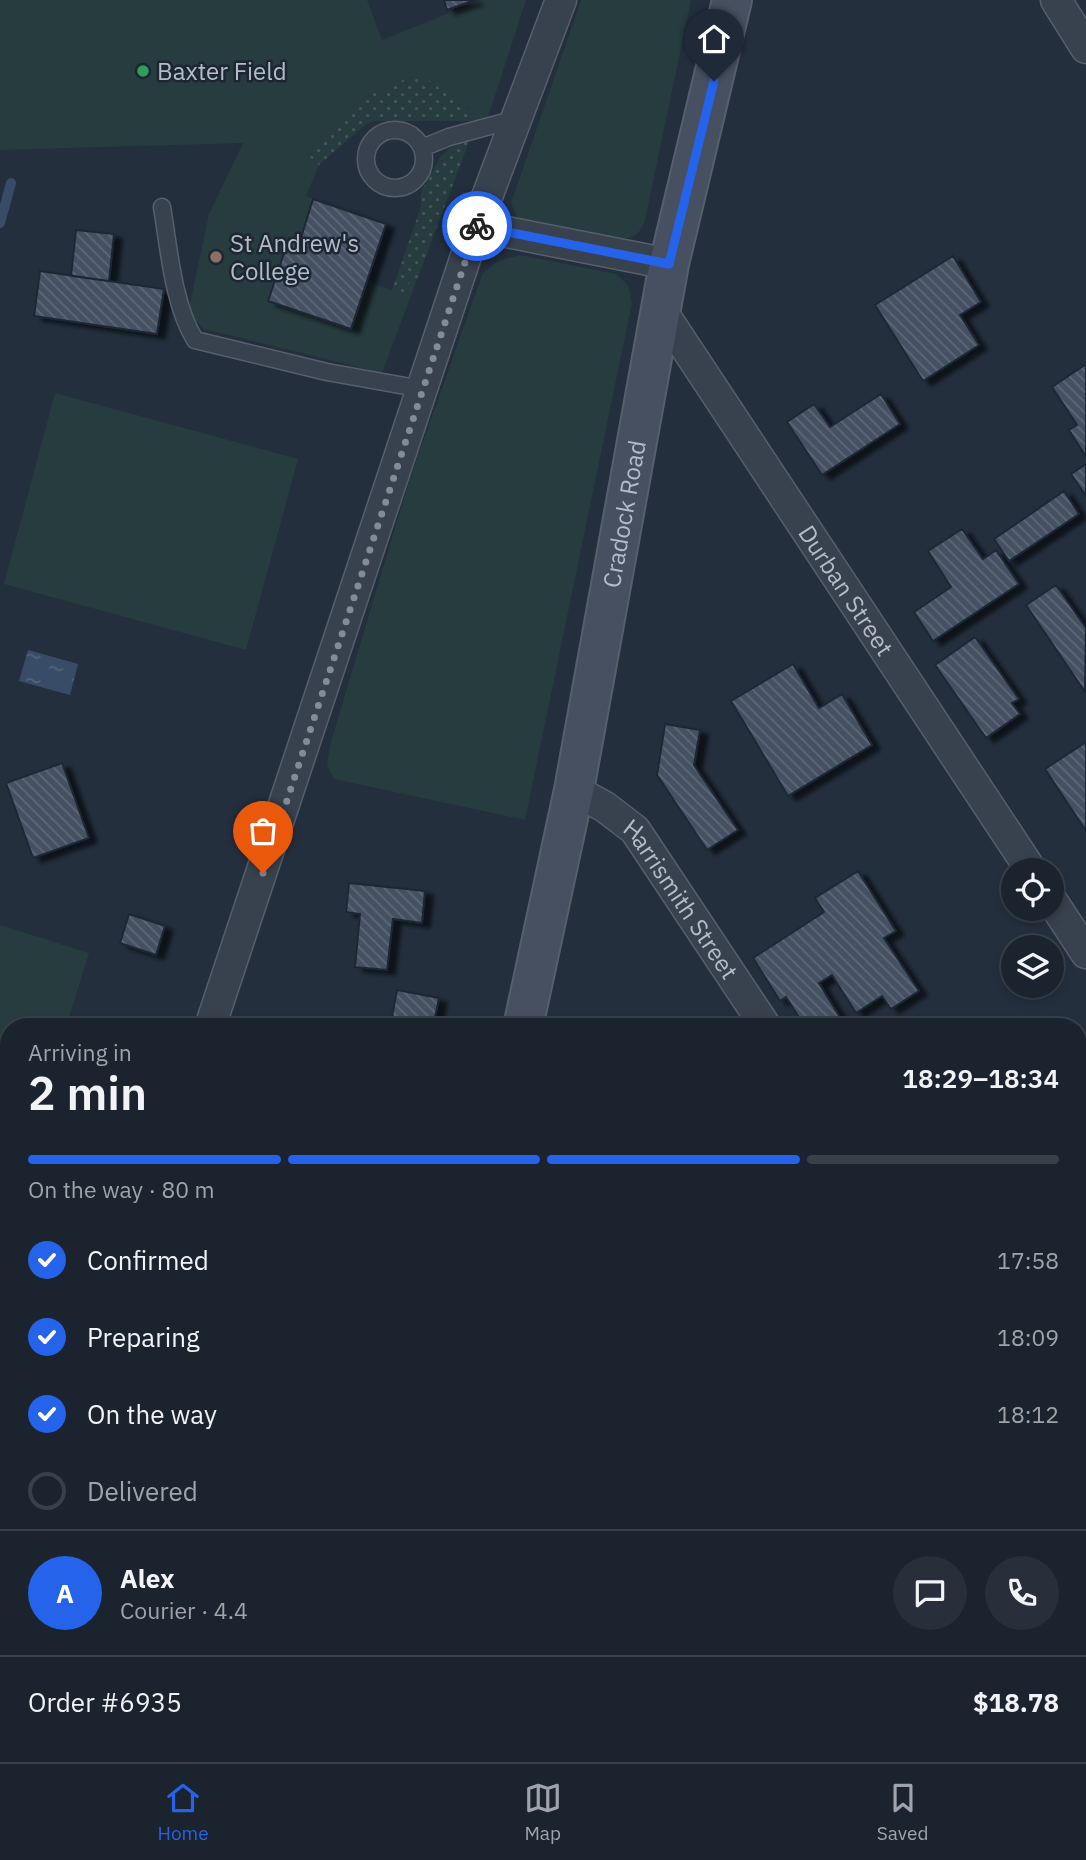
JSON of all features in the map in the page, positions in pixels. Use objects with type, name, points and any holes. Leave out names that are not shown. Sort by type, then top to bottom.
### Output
[{"type":"main road","name":"Cradock Road","points":[[525,1018],[574,790],[669,264],[732,0]]},
{"type":"street","points":[[213,1018],[477,226],[561,0]]},
{"type":"street","points":[[1056,0],[1086,48]]},
{"type":"street","points":[[477,226],[669,264]]},
{"type":"street","name":"Durban Street","points":[[662,310],[1023,858]]},
{"type":"street","name":"Harrismith Street","points":[[574,790],[605,807],[635,830],[760,1018]]},
{"type":"street","points":[[1064,919],[1086,953]]},
{"type":"lane","points":[[422,148],[449,137],[516,119]]},
{"type":"lane","points":[[162,207],[182,313],[185,325],[195,340],[327,372],[422,389]]},
{"type":"green space","points":[[0,0],[367,0],[382,40],[482,0],[526,0],[487,120],[467,121],[469,109],[413,77],[365,98],[341,116],[305,153],[319,165],[306,196],[313,199],[300,241],[289,238],[268,301],[351,329],[367,282],[404,294],[410,278],[417,280],[382,373],[204,329],[193,318],[190,304],[209,214],[243,143],[0,150]]},
{"type":"green space","points":[[581,0],[691,0],[645,220],[635,235],[617,241],[518,220],[511,203]]},
{"type":"green space","points":[[413,77],[430,81],[469,110],[467,121],[374,121],[365,125],[319,165],[305,153],[341,116],[365,98]]},
{"type":"green space","points":[[470,139],[417,280],[410,279],[405,295],[392,290],[421,207],[421,192],[440,157],[451,147]]},
{"type":"green space","points":[[520,255],[616,274],[628,285],[632,303],[525,820],[334,779],[327,765],[330,745],[410,478],[483,273],[498,261]]},
{"type":"green space","points":[[55,393],[298,459],[246,650],[4,584]]},
{"type":"green space","points":[[0,925],[89,953],[69,1018],[0,1018]]},
{"type":"water","points":[[28,650],[78,664],[70,695],[19,681]]},
{"type":"building","points":[[444,0],[475,0],[447,10]]},
{"type":"building","points":[[313,199],[386,224],[351,329],[268,301],[289,238],[300,241]]},
{"type":"building","points":[[76,230],[114,234],[109,281],[71,276]]},
{"type":"building","points":[[953,256],[981,302],[960,315],[979,345],[923,381],[875,305]]},
{"type":"building","points":[[40,271],[164,289],[157,334],[34,316]]},
{"type":"building","points":[[1086,364],[1086,457],[1069,430],[1077,425],[1052,387]]},
{"type":"building","points":[[881,394],[900,424],[822,475],[787,422],[814,404],[830,427]]},
{"type":"building","points":[[1086,464],[1086,496],[1071,474]]},
{"type":"building","points":[[1064,491],[1079,514],[1009,561],[994,539]]},
{"type":"building","points":[[962,529],[983,559],[996,550],[1019,584],[933,641],[914,612],[951,587],[928,551]]},
{"type":"building","points":[[1056,585],[1086,628],[1085,692],[1026,605]]},
{"type":"building","points":[[975,637],[1019,699],[1012,703],[1020,714],[986,738],[935,665]]},
{"type":"building","points":[[793,664],[819,708],[842,694],[872,745],[788,796],[731,701]]},
{"type":"building","points":[[665,724],[700,730],[694,765],[738,830],[707,850],[657,775]]},
{"type":"building","points":[[1086,742],[1086,831],[1045,769]]},
{"type":"building","points":[[62,763],[89,838],[33,858],[6,783]]},
{"type":"building","points":[[858,871],[896,931],[884,938],[919,991],[891,1009],[882,996],[856,1013],[832,975],[819,983],[841,1018],[799,1018],[786,997],[780,1001],[753,958],[824,912],[815,898]]},
{"type":"building","points":[[349,883],[425,891],[422,923],[393,919],[387,970],[355,967],[360,914],[346,912]]},
{"type":"building","points":[[129,914],[165,926],[156,955],[120,943]]},
{"type":"building","points":[[397,990],[439,998],[435,1018],[392,1018]]},
{"type":"waterway","points":[[0,223],[11,183]]},
{"type":"way so far","points":[[263,873],[477,226]]},
{"type":"place","name":"Baxter Field","points":[[143,71]]},
{"type":"place","name":"St Andrew's College","points":[[216,257]]},
{"type":"route","points":[[477,226],[669,264],[714,81]]}]
